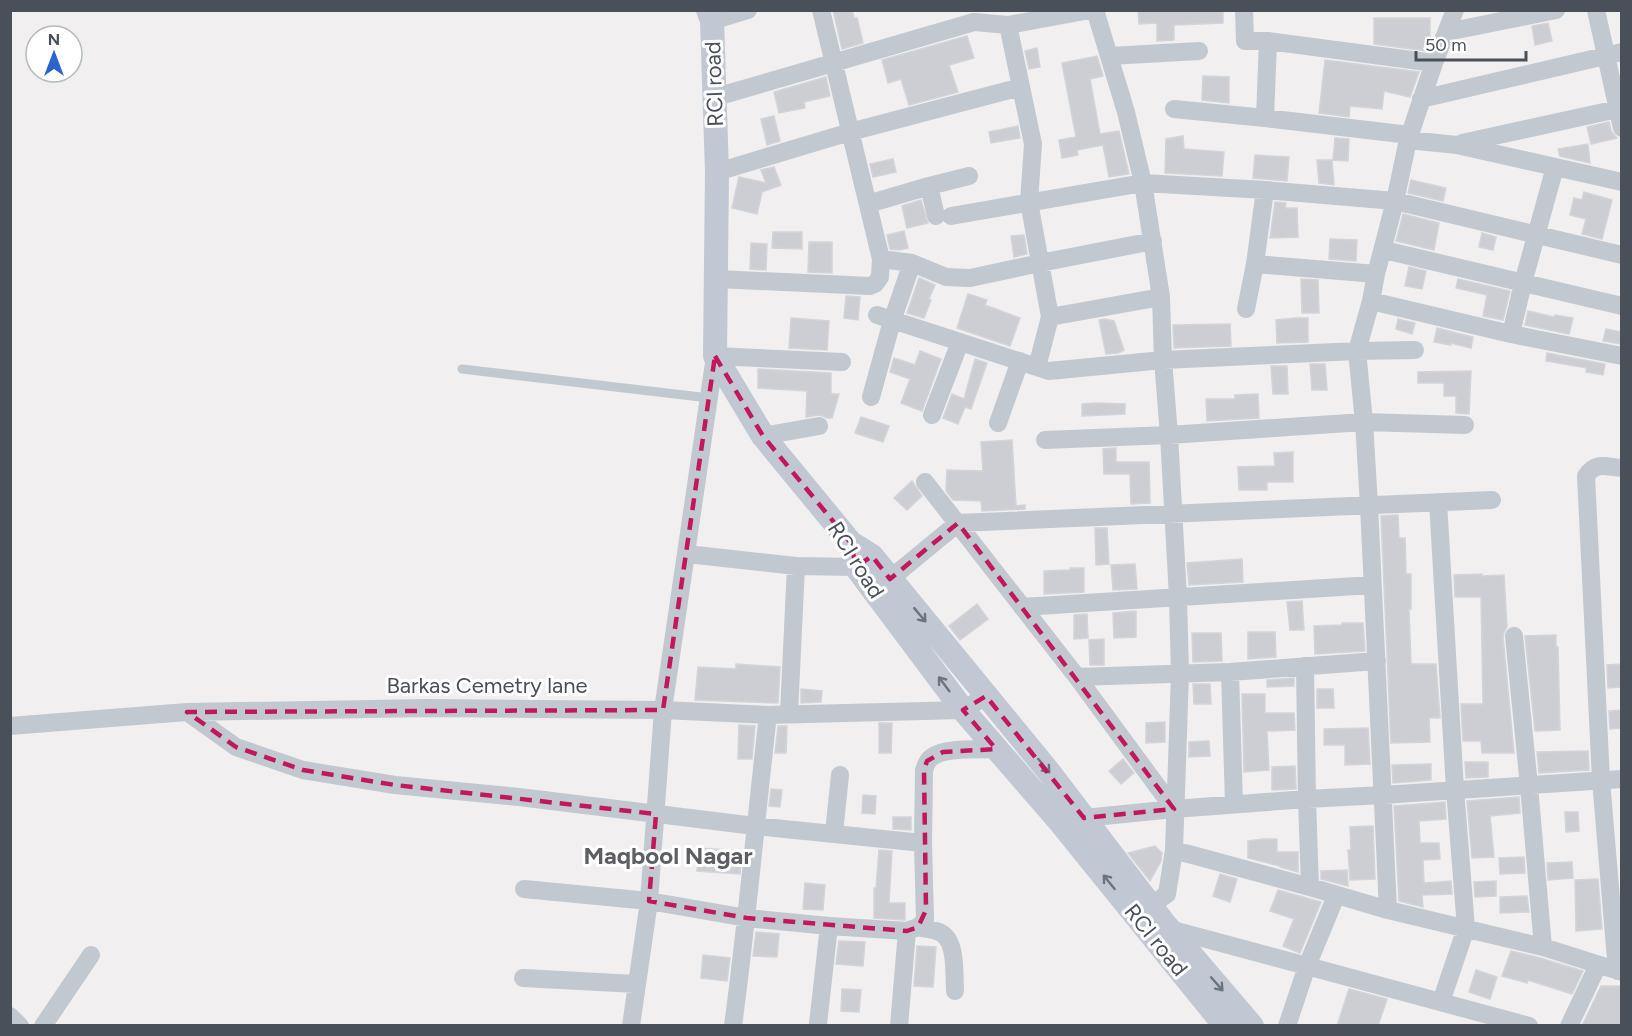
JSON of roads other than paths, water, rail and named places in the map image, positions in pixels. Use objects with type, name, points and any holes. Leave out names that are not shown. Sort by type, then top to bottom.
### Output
[{"type":"street","points":[[710,16],[748,10]]},
{"type":"street","points":[[717,279],[870,286],[875,284],[880,277],[880,259],[868,204],[821,10]]},
{"type":"street","points":[[716,96],[974,22],[1008,25],[1090,10]]},
{"type":"street","points":[[1095,10],[1126,112],[1143,183],[1161,297],[1178,597],[1180,674],[1174,850],[1167,894],[1144,911]]},
{"type":"street","points":[[1244,10],[1245,41],[1268,41],[1434,63]]},
{"type":"street","points":[[1388,910],[1369,505],[1357,351],[1384,250],[1409,138],[1421,99],[1455,10]]},
{"type":"street","points":[[1447,32],[1556,10]]},
{"type":"street","points":[[1596,10],[1613,54],[1622,128]]},
{"type":"street","name":"RCI road","points":[[710,16],[716,96],[715,356],[763,436],[859,555],[963,710],[1060,822],[1144,911],[1226,1026]]},
{"type":"street","points":[[998,423],[1050,317],[1029,202],[1033,144],[1008,25]]},
{"type":"street","points":[[1265,118],[1268,41]]},
{"type":"street","points":[[1109,56],[1199,51]]},
{"type":"street","points":[[1421,99],[1613,54]]},
{"type":"street","points":[[717,172],[850,132],[1021,87]]},
{"type":"street","points":[[1457,145],[1619,108]]},
{"type":"street","points":[[1174,109],[1265,118],[1457,145],[1622,182]]},
{"type":"street","points":[[1511,334],[1555,166]]},
{"type":"street","points":[[868,204],[969,176]]},
{"type":"street","points":[[929,186],[943,216],[1143,183],[1395,201],[1622,255]]},
{"type":"street","points":[[1246,309],[1265,190]]},
{"type":"street","points":[[880,259],[912,262],[946,277],[957,279],[1153,241]]},
{"type":"street","points":[[1384,250],[1622,306]]},
{"type":"street","points":[[871,397],[885,318],[912,262]]},
{"type":"street","points":[[1255,264],[1376,274]]},
{"type":"street","points":[[1050,317],[1161,297]]},
{"type":"street","points":[[1371,301],[1511,334],[1622,356]]},
{"type":"street","points":[[885,318],[1049,371],[1163,360],[1415,350]]},
{"type":"street","points":[[933,415],[960,342]]},
{"type":"street","points":[[631,1026],[650,901],[663,710],[715,356],[842,362]]},
{"type":"street","points":[[1045,440],[1169,435],[1364,422],[1465,424]]},
{"type":"street","points":[[763,436],[819,426]]},
{"type":"street","points":[[1174,850],[1388,910],[1543,947],[1619,971],[1601,780],[1586,476],[1592,468],[1599,466],[1622,468]]},
{"type":"street","points":[[925,482],[1077,677],[1174,809]]},
{"type":"street","points":[[890,579],[958,523],[1492,500]]},
{"type":"street","points":[[1438,502],[1455,789],[1466,928],[1441,1002]]},
{"type":"street","points":[[687,554],[796,566],[859,555],[890,579],[1049,772],[1084,818],[1144,911],[1169,929],[1252,1026]]},
{"type":"street","points":[[789,713],[796,566]]},
{"type":"street","points":[[1022,607],[1372,585]]},
{"type":"street","points":[[1514,636],[1543,947]]},
{"type":"street","points":[[1077,677],[1230,672],[1377,661]]},
{"type":"street","points":[[1305,666],[1310,887]]},
{"type":"street","points":[[1230,672],[1234,804]]},
{"type":"street","points":[[963,710],[986,696]]},
{"type":"street","name":"Barkas Cemetry lane","points":[[10,726],[187,712],[428,708],[663,710],[768,715],[963,710]]},
{"type":"street","points":[[187,712],[236,747],[303,770],[395,785],[922,843]]},
{"type":"street","points":[[733,1026],[747,918],[768,715]]},
{"type":"street","points":[[899,1026],[912,929],[925,920],[922,843],[924,770],[927,761],[943,752],[996,749]]},
{"type":"street","points":[[834,833],[840,775]]},
{"type":"street","points":[[1084,818],[1234,804],[1622,779]]},
{"type":"street","points":[[524,889],[650,901],[747,918],[941,933],[952,946],[956,991]]},
{"type":"street","points":[[1287,1026],[1307,966],[1336,896]]},
{"type":"street","points":[[818,1024],[829,926]]},
{"type":"street","points":[[1169,929],[1529,1026]]},
{"type":"street","points":[[43,1026],[91,956]]},
{"type":"street","points":[[1569,1026],[1598,965]]},
{"type":"street","points":[[523,978],[636,984]]},
{"type":"street","points":[[10,1016],[20,1026]]},
{"type":"lane","points":[[462,369],[709,398]]},
{"type":"district","name":"Maqbool Nagar","points":[[668,855]]}]
